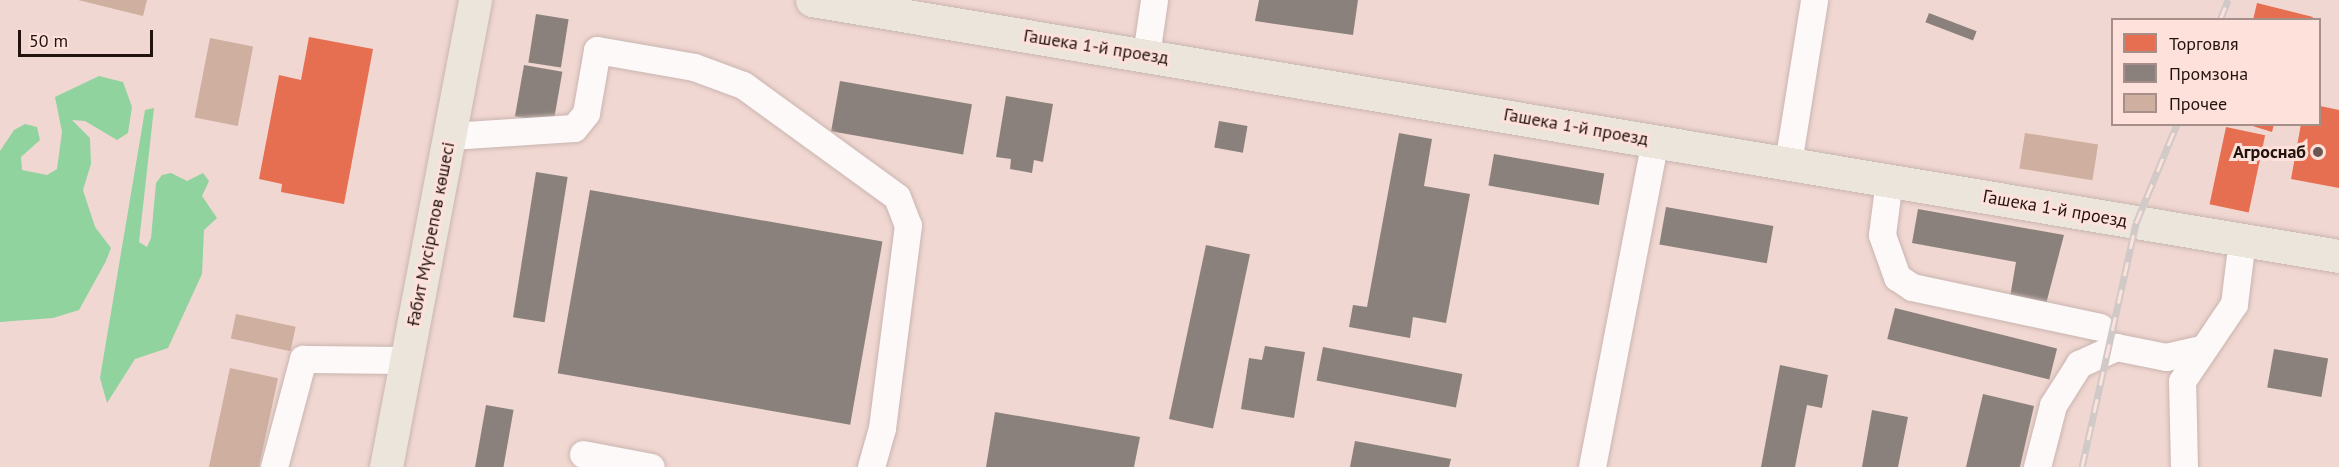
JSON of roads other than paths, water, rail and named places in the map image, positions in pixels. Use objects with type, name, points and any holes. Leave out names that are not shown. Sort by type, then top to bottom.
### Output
[{"type":"main road","name":"Гашека 1-й проезд","points":[[812,0],[2339,256]]},
{"type":"main road","name":"Ғабит Мүсірепов көшесі","points":[[386,467],[450,136],[468,1]]},
{"type":"street","points":[[1146,55],[1154,0]]},
{"type":"street","points":[[1788,163],[1814,0]]},
{"type":"street","points":[[450,136],[574,128],[589,102],[597,50],[694,67],[743,85],[897,197],[908,225],[882,428],[871,467]]},
{"type":"street","points":[[1592,467],[1655,141]]},
{"type":"street","points":[[1888,180],[1882,235],[1897,277],[1912,287],[2100,327]]},
{"type":"street","points":[[2184,467],[2182,381],[2202,349],[2223,326],[2239,289],[2242,240]]},
{"type":"street","points":[[2037,467],[2053,405],[2079,364],[2116,347],[2166,357],[2202,349]]},
{"type":"street","points":[[274,467],[303,359],[406,360]]},
{"type":"street","points":[[583,454],[651,467]]},
{"type":"railway","points":[[2221,18],[2228,0]]},
{"type":"railway","points":[[2082,467],[2136,223],[2176,126]]},
{"type":"place","name":"Агроснаб","points":[[2318,152]]}]
